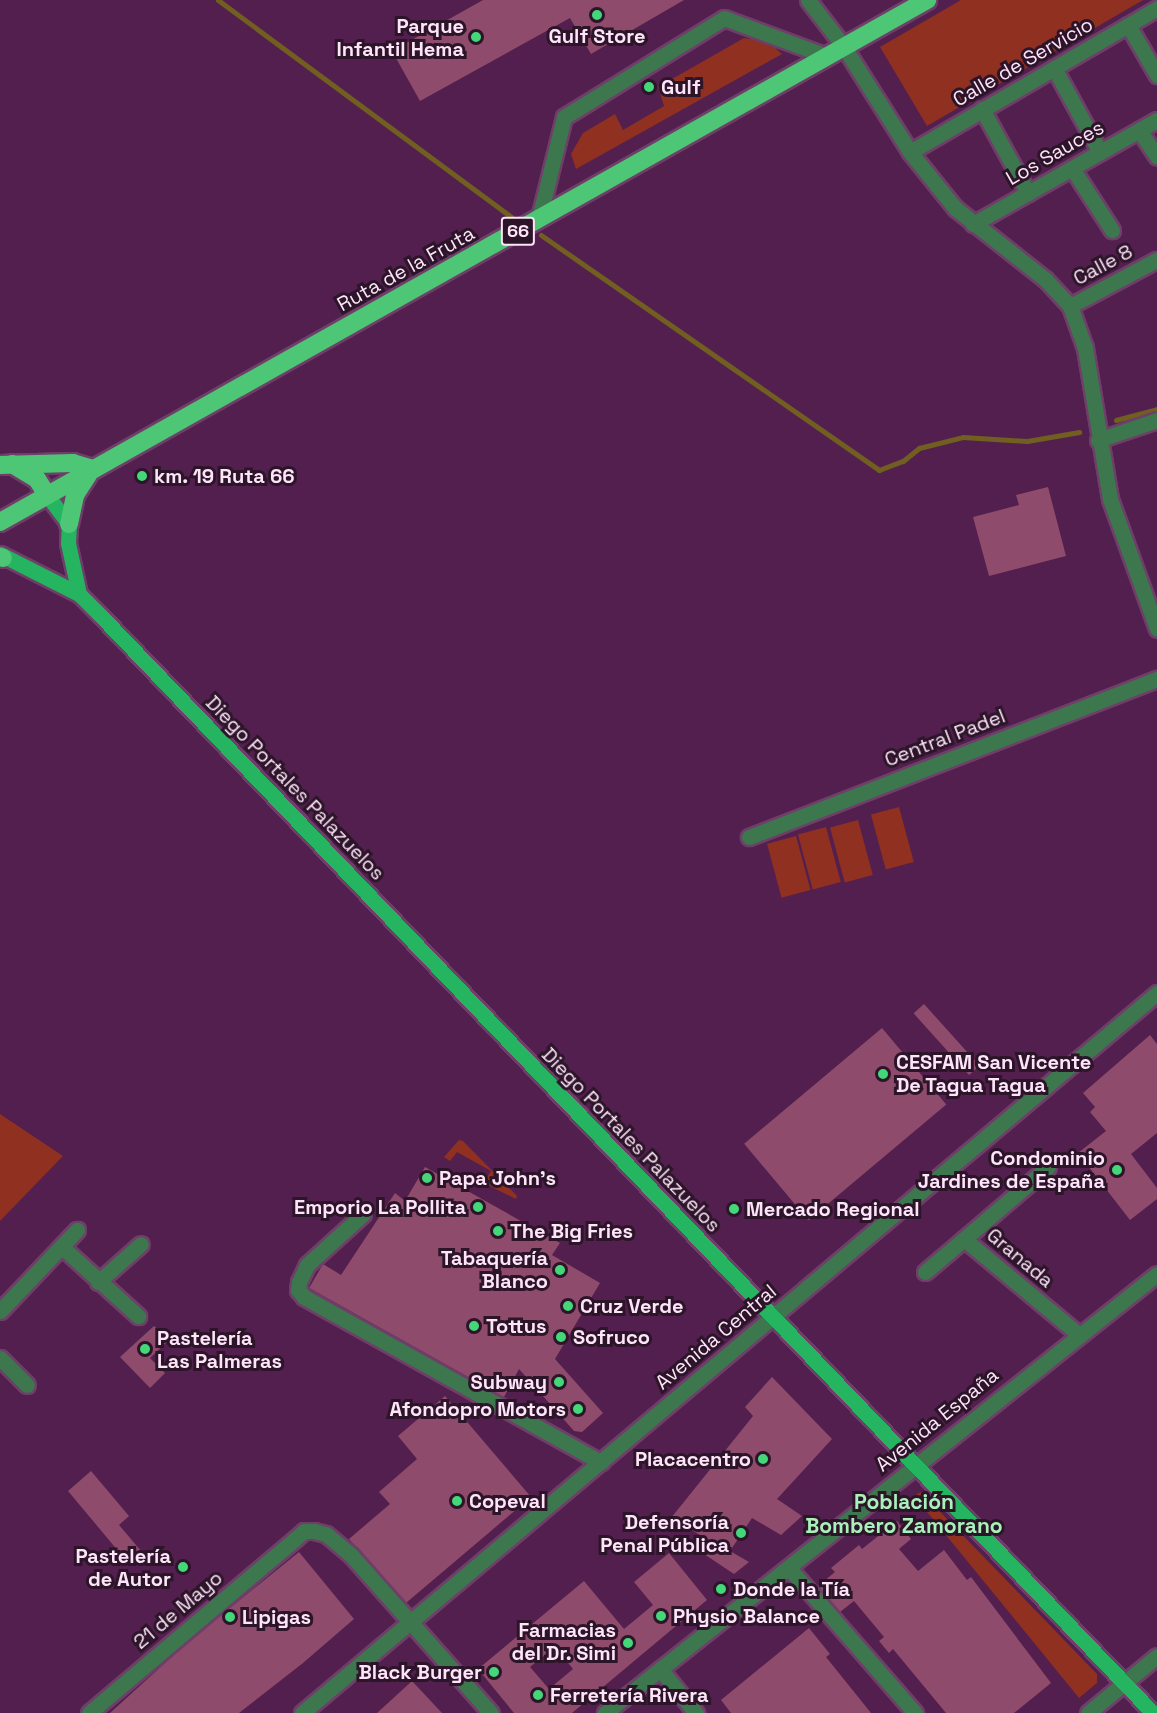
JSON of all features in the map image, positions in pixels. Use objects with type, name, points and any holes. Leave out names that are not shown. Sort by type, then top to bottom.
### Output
[{"type":"highway","name":"Ruta de la Fruta","points":[[0,522],[927,0]]},
{"type":"highway","points":[[4,464],[74,463],[93,469],[75,495],[69,524]]},
{"type":"highway","points":[[4,464],[30,474],[47,495]]},
{"type":"main road","points":[[47,495],[69,524],[68,543],[79,594]]},
{"type":"main road","points":[[1,556],[79,594]]},
{"type":"main road","name":"Diego Portales Palazuelos","points":[[79,594],[1153,1713]]},
{"type":"street","points":[[808,0],[844,47],[910,152],[955,208],[1045,279],[1070,306],[1085,348],[1098,440],[1110,499],[1157,628]]},
{"type":"street","name":"Calle de Servicio","points":[[910,152],[1157,8]]},
{"type":"street","points":[[539,218],[564,117],[724,18],[827,56]]},
{"type":"street","points":[[1128,25],[1157,75]]},
{"type":"street","points":[[1054,68],[1100,152]]},
{"type":"street","points":[[982,109],[1028,193]]},
{"type":"street","name":"Los Sauces","points":[[973,224],[1157,120]]},
{"type":"street","points":[[1139,130],[1157,157]]},
{"type":"street","points":[[1072,168],[1112,230]]},
{"type":"street","name":"Calle 8","points":[[1070,306],[1156,260]]},
{"type":"street","points":[[1098,440],[1157,420]]},
{"type":"street","name":"Central Padel","points":[[749,837],[1157,679]]},
{"type":"street","name":"Avenida Central","points":[[302,1713],[1157,993]]},
{"type":"street","name":"Granada","points":[[1048,1167],[964,1239],[1077,1333]]},
{"type":"street","points":[[363,1214],[307,1265],[298,1290],[304,1297],[601,1462]]},
{"type":"street","points":[[0,1311],[78,1230]]},
{"type":"street","points":[[925,1272],[964,1239]]},
{"type":"street","points":[[98,1282],[141,1244]]},
{"type":"street","points":[[62,1247],[138,1316]]},
{"type":"street","name":"Avenida España","points":[[604,1713],[789,1568],[1077,1333],[1157,1274]]},
{"type":"street","points":[[0,1358],[27,1385]]},
{"type":"street","name":"21 de Mayo","points":[[89,1713],[304,1531],[326,1534],[351,1555],[411,1621]]},
{"type":"street","points":[[789,1568],[915,1713]]},
{"type":"street","points":[[411,1621],[491,1713]]},
{"type":"street","points":[[1088,1713],[1157,1656]]},
{"type":"street","points":[[660,1669],[696,1713]]},
{"type":"shaded area","points":[[961,0],[1143,0],[927,126],[880,47]]},
{"type":"shaded area","points":[[744,38],[767,41],[782,54],[576,169],[571,154],[583,133],[615,114],[623,130],[664,106],[658,87]]},
{"type":"shaded area","points":[[899,807],[914,862],[886,870],[871,815]]},
{"type":"shaded area","points":[[858,820],[873,875],[845,883],[830,828]]},
{"type":"shaded area","points":[[826,827],[841,882],[813,890],[798,835]]},
{"type":"shaded area","points":[[796,836],[810,890],[782,898],[767,844]]},
{"type":"shaded area","points":[[0,1114],[63,1156],[0,1221]]},
{"type":"shaded area","points":[[459,1140],[463,1141],[517,1196],[516,1199],[483,1183],[491,1171],[457,1152],[450,1161],[444,1157]]},
{"type":"shaded area","points":[[921,1492],[1097,1674],[1097,1683],[1079,1698],[914,1496]]},
{"type":"building","name":"Parque Infantil Hema","points":[[483,0],[684,0],[591,54],[570,18],[420,101],[392,51]]},
{"type":"building","points":[[1048,487],[1066,556],[989,576],[973,517],[1019,505],[1016,495]]},
{"type":"building","points":[[924,1004],[980,1066],[969,1075],[914,1013]]},
{"type":"building","points":[[882,1028],[946,1105],[808,1220],[744,1144]]},
{"type":"building","points":[[1150,1035],[1157,1044],[1157,1133],[1131,1154],[1157,1188],[1157,1199],[1130,1220],[1078,1153],[1106,1131],[1090,1112],[1095,1107],[1083,1093]]},
{"type":"building","name":"Tottus","points":[[425,1167],[560,1243],[552,1255],[600,1283],[555,1359],[603,1413],[582,1432],[574,1431],[519,1369],[504,1397],[309,1288],[323,1264],[341,1275],[395,1193],[405,1201]]},
{"type":"building","name":"Pastelería Las Palmeras","points":[[154,1326],[169,1340],[150,1358],[165,1373],[150,1388],[120,1357]]},
{"type":"building","points":[[772,1377],[832,1439],[777,1499],[802,1516],[781,1535],[752,1518],[730,1551],[749,1562],[734,1574],[704,1554],[712,1542],[671,1518],[753,1416],[745,1407]]},
{"type":"building","name":"Copeval","points":[[445,1396],[531,1497],[406,1603],[349,1539],[390,1504],[379,1492],[417,1459],[398,1436]]},
{"type":"building","points":[[91,1471],[129,1516],[119,1525],[142,1552],[129,1564],[68,1491]]},
{"type":"building","points":[[897,1521],[911,1539],[899,1549],[918,1571],[944,1550],[967,1580],[971,1577],[1051,1683],[1014,1713],[946,1713],[893,1649],[889,1653],[879,1641],[884,1637],[854,1601],[840,1612],[818,1586],[835,1572],[831,1568],[859,1545],[862,1549]]},
{"type":"building","points":[[299,1552],[354,1619],[303,1663],[239,1713],[110,1713],[188,1642]]},
{"type":"building","points":[[669,1553],[707,1600],[572,1713],[514,1713],[478,1669],[584,1581],[624,1629],[653,1605],[634,1582]],"holes":[[[555,1647],[573,1669],[549,1689],[530,1667]]]},
{"type":"building","points":[[809,1628],[830,1654],[826,1657],[871,1713],[731,1713],[721,1700]]},
{"type":"building","points":[[412,1681],[442,1713],[377,1713]]},
{"type":"waterway","points":[[218,0],[511,217]]},
{"type":"waterway","points":[[541,235],[879,470],[903,461],[919,448],[963,437],[1027,441],[1079,432]]},
{"type":"waterway","points":[[1116,420],[1157,409]]},
{"type":"place","name":"Gulf Store","points":[[597,15]]},
{"type":"place","name":"Parque Infantil Hema","points":[[476,37]]},
{"type":"place","name":"Gulf","points":[[649,87]]},
{"type":"place","name":"km. 19 Ruta 66","points":[[142,476]]},
{"type":"place","name":"CESFAM San Vicente De Tagua Tagua","points":[[883,1074]]},
{"type":"place","name":"Condominio Jardines de España","points":[[1117,1170]]},
{"type":"place","name":"Papa John's","points":[[427,1178]]},
{"type":"place","name":"Emporio La Pollita","points":[[478,1207]]},
{"type":"place","name":"Mercado Regional","points":[[734,1209]]},
{"type":"place","name":"The Big Fries","points":[[498,1231]]},
{"type":"place","name":"Tabaquería Blanco","points":[[560,1270]]},
{"type":"place","name":"Cruz Verde","points":[[568,1306]]},
{"type":"place","name":"Tottus","points":[[474,1326]]},
{"type":"place","name":"Sofruco","points":[[561,1337]]},
{"type":"place","name":"Pastelería Las Palmeras","points":[[145,1349]]},
{"type":"place","name":"Subway","points":[[559,1382]]},
{"type":"place","name":"Afondopro Motors","points":[[578,1409]]},
{"type":"place","name":"Placacentro","points":[[763,1459]]},
{"type":"place","name":"Copeval","points":[[457,1501]]},
{"type":"place","name":"Defensoría Penal Pública","points":[[741,1533]]},
{"type":"place","name":"Pastelería de Autor","points":[[183,1567]]},
{"type":"place","name":"Donde la Tía","points":[[721,1589]]},
{"type":"place","name":"Physio Balance","points":[[661,1616]]},
{"type":"place","name":"Lipigas","points":[[230,1617]]},
{"type":"place","name":"Farmacias del Dr. Simi","points":[[628,1643]]},
{"type":"place","name":"Black Burger","points":[[494,1672]]},
{"type":"place","name":"Ferretería Rivera","points":[[538,1695]]},
{"type":"district","name":"Población Bombero Zamorano","points":[[904,1514]]}]
